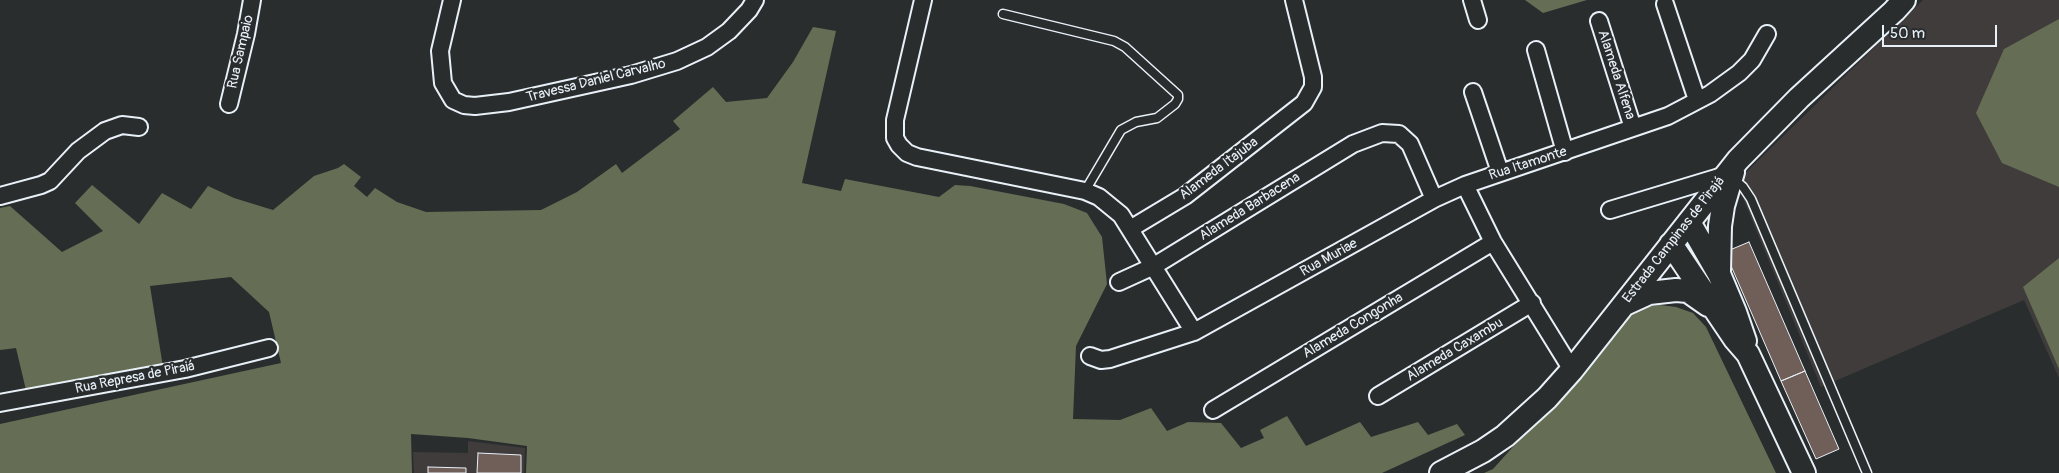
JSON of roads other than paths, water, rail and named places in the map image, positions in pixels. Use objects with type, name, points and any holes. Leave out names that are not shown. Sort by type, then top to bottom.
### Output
[{"type":"main road","name":"Estrada Campinas de Pirajá","points":[[1441,473],[1483,451],[1505,436],[1548,398],[1732,171],[1799,98],[1904,0]]},
{"type":"main road","points":[[1719,274],[1720,226],[1732,171]]},
{"type":"main road","points":[[1689,222],[1719,274],[1744,335],[1748,354]]},
{"type":"main road","points":[[1671,244],[1721,319],[1748,354],[1804,473]]},
{"type":"main road","points":[[1621,306],[1634,298],[1649,293],[1664,290],[1682,290],[1688,291],[1700,299],[1721,319]]},
{"type":"street","name":"Rua Sampaio","points":[[229,104],[252,0]]},
{"type":"street","name":"Travessa Daniel Carvalho","points":[[452,0],[440,51],[443,82],[453,100],[464,105],[475,106],[509,102],[631,75],[677,61],[707,47],[729,31],[749,10],[755,0]]},
{"type":"street","points":[[923,0],[896,120],[895,138],[899,145],[907,153],[917,158],[1085,191],[1099,197],[1122,215],[1194,332]]},
{"type":"street","name":"Alameda Itajuba","points":[[1130,229],[1185,196],[1304,103],[1313,87],[1313,78],[1294,0]]},
{"type":"street","points":[[1472,0],[1478,20]]},
{"type":"street","points":[[1665,4],[1697,100]]},
{"type":"street","name":"Alameda Alfena","points":[[1599,21],[1633,128]]},
{"type":"street","name":"Rua Itamonte","points":[[1465,185],[1668,116],[1710,94],[1739,73],[1752,60],[1766,34]]},
{"type":"street","points":[[1536,50],[1565,152]]},
{"type":"street","points":[[1473,92],[1500,172]]},
{"type":"street","points":[[0,196],[50,180],[78,151],[105,131],[122,125],[139,127]]},
{"type":"street","name":"Alameda Barbacena","points":[[1120,282],[1154,266],[1353,144],[1382,133],[1399,134],[1410,144],[1434,199]]},
{"type":"street","points":[[1610,210],[1732,171]]},
{"type":"street","points":[[1465,185],[1493,242],[1572,370]]},
{"type":"street","name":"Rua Muriae","points":[[1090,356],[1101,360],[1120,357],[1194,332],[1434,199],[1465,185]]},
{"type":"street","name":"Alameda Congonha","points":[[1213,410],[1493,242]]},
{"type":"street","name":"Alameda Caxambu","points":[[1378,396],[1532,303]]},
{"type":"street","name":"Rua Represa de Piraiá","points":[[0,402],[185,369],[269,348]]},
{"type":"lane","points":[[1003,14],[1114,42],[1125,47],[1178,95],[1175,104],[1157,118],[1136,122],[1122,130],[1085,191]]},
{"type":"lane","points":[[1732,171],[1751,200],[1867,473]]}]
